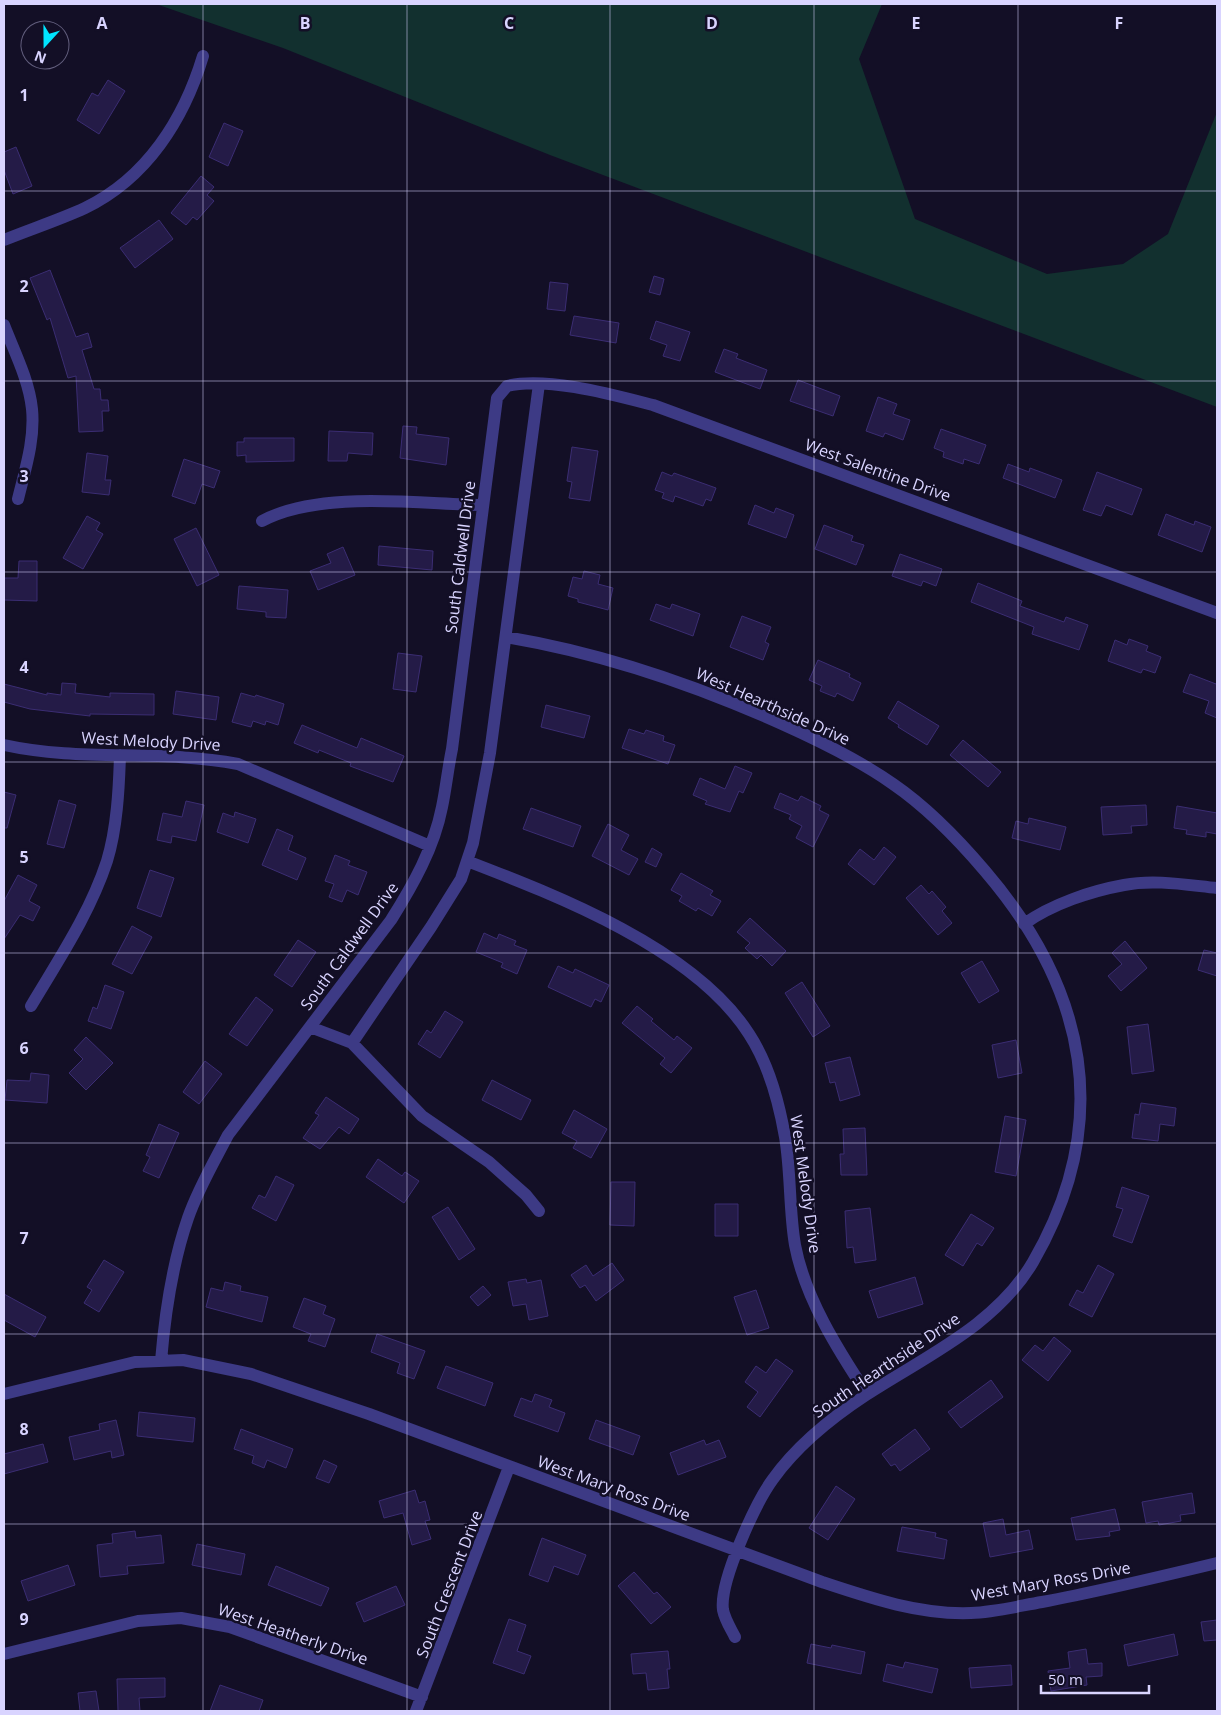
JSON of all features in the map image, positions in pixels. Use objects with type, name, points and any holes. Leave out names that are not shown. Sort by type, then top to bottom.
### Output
[{"type":"street","points":[[4,240],[87,207],[112,192],[134,174],[152,156],[170,132],[185,105],[203,56]]},
{"type":"street","points":[[4,325],[22,371],[32,407],[30,451],[18,500]]},
{"type":"street","name":"West Salentine Drive","points":[[520,383],[612,394],[653,405],[1217,613]]},
{"type":"street","name":"South Caldwell Drive","points":[[161,1361],[166,1310],[176,1259],[192,1208],[228,1135],[392,920],[414,884],[430,846],[442,807],[452,749],[497,398],[507,386],[520,383]]},
{"type":"street","points":[[352,1043],[431,927],[461,879],[467,860],[481,808],[506,637],[539,384]]},
{"type":"street","points":[[262,521],[279,511],[316,504],[404,501],[483,505]]},
{"type":"street","name":"West Hearthside Drive","points":[[506,637],[613,660],[669,678],[753,711],[829,746],[893,784],[949,829],[999,888],[1024,924]]},
{"type":"street","name":"West Melody Drive","points":[[4,745],[77,754],[207,758],[238,764],[430,846]]},
{"type":"street","points":[[31,1006],[88,908],[107,859],[112,838],[120,755]]},
{"type":"street","name":"West Melody Drive","points":[[467,860],[602,919],[667,955],[717,995],[750,1034],[772,1083],[785,1137],[796,1246],[807,1285],[829,1330],[867,1394]]},
{"type":"street","points":[[1024,924],[1039,913],[1085,895],[1125,884],[1170,883],[1217,888]]},
{"type":"street","name":"South Hearthside Drive","points":[[736,1637],[727,1621],[723,1601],[736,1551],[771,1482],[803,1443],[832,1418],[867,1394],[962,1337],[1001,1302],[1031,1265],[1055,1221],[1072,1174],[1080,1132],[1080,1075],[1072,1025],[1053,975],[1024,924]]},
{"type":"street","points":[[310,1027],[352,1043],[422,1116],[488,1162],[526,1195],[538,1211]]},
{"type":"street","name":"West Mary Ross Drive","points":[[4,1394],[135,1362],[184,1360],[250,1374],[369,1414],[736,1551],[887,1603],[934,1611],[970,1613],[1079,1595],[1217,1563]]},
{"type":"street","name":"South Crescent Drive","points":[[416,1711],[509,1467]]},
{"type":"street","name":"West Heatherly Drive","points":[[4,1654],[138,1621],[181,1618],[230,1627],[422,1697]]},
{"type":"green space","points":[[156,4],[882,4],[859,59],[915,219],[1047,274],[1123,264],[1168,234],[1217,112],[1217,407],[550,155],[283,48]]},
{"type":"building","points":[[108,80],[125,91],[99,134],[77,120],[92,93],[98,96]]},
{"type":"building","points":[[224,123],[243,131],[228,166],[209,157]]},
{"type":"building","points":[[16,147],[32,186],[13,194],[4,170],[4,152]]},
{"type":"building","points":[[201,176],[214,187],[207,195],[214,201],[197,220],[193,217],[186,225],[171,213]]},
{"type":"building","points":[[159,220],[173,239],[135,268],[120,248]]},
{"type":"building","points":[[50,270],[76,337],[88,333],[92,347],[82,350],[94,389],[100,389],[101,400],[108,400],[109,411],[102,411],[103,431],[79,432],[76,376],[68,378],[50,318],[47,320],[30,278]]},
{"type":"building","points":[[654,276],[664,279],[660,295],[649,292]]},
{"type":"building","points":[[550,282],[568,284],[565,311],[547,309]]},
{"type":"building","points":[[574,316],[619,323],[616,343],[570,335]]},
{"type":"building","points":[[656,321],[690,332],[680,361],[663,356],[667,345],[650,339]]},
{"type":"building","points":[[724,349],[738,354],[736,358],[767,370],[760,389],[715,372]]},
{"type":"building","points":[[798,380],[840,396],[833,416],[790,401]]},
{"type":"building","points":[[878,397],[897,404],[893,414],[910,420],[903,440],[885,433],[883,437],[866,431]]},
{"type":"building","points":[[403,426],[417,427],[416,434],[449,438],[446,465],[400,458]]},
{"type":"building","points":[[941,429],[986,445],[979,464],[964,459],[963,464],[943,457],[944,452],[934,448]]},
{"type":"building","points":[[329,431],[373,433],[372,455],[348,453],[347,461],[328,461]]},
{"type":"building","points":[[244,438],[294,438],[294,461],[246,462],[246,455],[237,456],[237,442],[244,442]]},
{"type":"building","points":[[572,447],[598,451],[590,501],[569,498],[572,482],[567,481]]},
{"type":"building","points":[[87,453],[108,456],[105,480],[111,480],[109,495],[82,492]]},
{"type":"building","points":[[184,459],[220,471],[214,488],[202,484],[195,504],[172,496]]},
{"type":"building","points":[[1008,464],[1029,472],[1030,468],[1062,480],[1055,498],[1003,478]]},
{"type":"building","points":[[662,472],[672,476],[674,473],[716,488],[711,501],[706,499],[703,506],[675,496],[673,502],[662,498],[664,493],[655,490]]},
{"type":"building","points":[[1097,472],[1142,489],[1132,515],[1106,505],[1101,516],[1083,510]]},
{"type":"building","points":[[755,505],[774,513],[776,508],[794,515],[786,538],[748,524]]},
{"type":"building","points":[[1166,514],[1194,525],[1195,521],[1211,527],[1202,552],[1158,535]]},
{"type":"building","points":[[87,516],[100,523],[96,530],[103,534],[83,569],[63,558]]},
{"type":"building","points":[[824,525],[853,536],[851,541],[864,545],[856,565],[815,549]]},
{"type":"building","points":[[196,528],[219,575],[197,586],[174,539]]},
{"type":"building","points":[[379,546],[433,551],[432,570],[378,565]]},
{"type":"building","points":[[343,547],[355,575],[318,590],[310,571],[331,563],[327,554]]},
{"type":"building","points":[[900,554],[942,569],[936,586],[923,581],[921,586],[892,576]]},
{"type":"building","points":[[19,561],[37,561],[37,601],[4,600],[4,578],[18,578]]},
{"type":"building","points":[[584,571],[600,575],[598,584],[613,588],[608,610],[578,602],[578,599],[568,596],[573,577],[582,579]]},
{"type":"building","points":[[978,583],[1022,601],[1020,606],[1064,622],[1066,617],[1088,625],[1079,650],[1032,634],[1034,627],[971,602]]},
{"type":"building","points":[[239,586],[288,590],[286,618],[266,617],[266,612],[237,609]]},
{"type":"building","points":[[656,604],[670,609],[672,604],[700,614],[693,636],[650,620]]},
{"type":"building","points":[[742,616],[771,627],[765,642],[769,644],[763,660],[730,647]]},
{"type":"building","points":[[1129,639],[1148,646],[1146,651],[1161,657],[1155,673],[1143,669],[1141,673],[1108,661],[1115,640],[1127,645]]},
{"type":"building","points":[[398,653],[422,656],[416,692],[393,689]]},
{"type":"building","points":[[818,660],[850,674],[849,677],[861,683],[853,701],[837,693],[835,697],[820,691],[822,686],[809,680]]},
{"type":"building","points":[[1190,674],[1216,684],[1217,682],[1217,718],[1205,713],[1209,701],[1183,692]]},
{"type":"building","points":[[62,683],[76,684],[75,693],[110,697],[110,693],[154,694],[154,715],[90,714],[90,716],[30,709],[4,702],[4,684],[47,695],[47,693],[61,695]]},
{"type":"building","points":[[176,691],[219,697],[216,720],[173,714]]},
{"type":"building","points":[[241,693],[255,697],[256,695],[284,704],[278,725],[266,721],[265,725],[253,721],[251,727],[232,722]]},
{"type":"building","points":[[898,701],[939,726],[927,745],[898,727],[899,725],[888,718]]},
{"type":"building","points":[[546,705],[590,716],[584,738],[541,727]]},
{"type":"building","points":[[302,725],[357,748],[361,738],[404,756],[393,782],[350,766],[351,763],[319,750],[318,753],[294,743]]},
{"type":"building","points":[[629,729],[644,734],[646,730],[664,736],[663,741],[675,745],[668,764],[622,748]]},
{"type":"building","points":[[963,740],[1001,772],[988,787],[950,755]]},
{"type":"building","points":[[735,766],[752,773],[743,793],[739,791],[730,812],[705,804],[707,801],[693,795],[700,778],[725,789]]},
{"type":"building","points":[[4,792],[16,795],[7,828],[4,828]]},
{"type":"building","points":[[780,793],[798,801],[801,796],[821,806],[819,810],[829,815],[813,847],[796,838],[802,826],[789,819],[791,815],[774,808]]},
{"type":"building","points":[[59,800],[76,805],[64,848],[47,844]]},
{"type":"building","points":[[186,801],[204,805],[196,841],[172,836],[171,843],[157,840],[163,813],[182,817]]},
{"type":"building","points":[[1146,805],[1147,825],[1131,826],[1132,833],[1103,835],[1101,807]]},
{"type":"building","points":[[1177,806],[1217,813],[1217,834],[1206,832],[1206,837],[1186,834],[1187,830],[1174,828]]},
{"type":"building","points":[[531,808],[581,826],[573,847],[523,829]]},
{"type":"building","points":[[235,812],[256,819],[248,843],[217,832],[223,813],[234,817]]},
{"type":"building","points":[[1029,818],[1066,827],[1060,850],[1012,838],[1016,821],[1028,824]]},
{"type":"building","points":[[608,824],[629,835],[621,850],[638,859],[629,875],[592,856]]},
{"type":"building","points":[[277,829],[293,836],[288,850],[306,858],[297,880],[262,865]]},
{"type":"building","points":[[884,847],[896,857],[874,885],[848,864],[860,849],[874,860]]},
{"type":"building","points":[[652,848],[662,854],[656,867],[645,862]]},
{"type":"building","points":[[335,855],[350,861],[348,865],[367,872],[358,895],[347,890],[342,902],[329,897],[334,884],[325,881]]},
{"type":"building","points":[[150,870],[174,878],[161,917],[137,908]]},
{"type":"building","points":[[681,873],[713,891],[710,895],[721,901],[712,916],[698,908],[696,911],[679,901],[682,896],[671,890]]},
{"type":"building","points":[[18,875],[37,885],[29,901],[40,907],[33,921],[20,915],[4,939],[4,901]]},
{"type":"building","points":[[921,885],[929,894],[932,891],[946,907],[942,911],[952,923],[938,935],[906,898]]},
{"type":"building","points":[[750,918],[786,951],[772,966],[761,955],[757,959],[745,948],[750,943],[737,932]]},
{"type":"building","points":[[132,926],[152,937],[132,974],[112,964]]},
{"type":"building","points":[[484,933],[497,939],[499,934],[516,941],[514,945],[527,950],[517,974],[501,967],[503,963],[476,952]]},
{"type":"building","points":[[298,940],[316,952],[292,987],[274,975]]},
{"type":"building","points":[[1125,941],[1147,968],[1121,991],[1108,976],[1122,964],[1112,953]]},
{"type":"building","points":[[1204,950],[1217,953],[1217,976],[1198,970]]},
{"type":"building","points":[[982,961],[999,991],[979,1003],[961,973]]},
{"type":"building","points":[[558,966],[573,973],[575,969],[609,985],[601,1002],[595,999],[591,1007],[548,987]]},
{"type":"building","points":[[802,982],[830,1026],[813,1037],[785,993]]},
{"type":"building","points":[[105,985],[124,992],[111,1029],[88,1021],[93,1007],[97,1009]]},
{"type":"building","points":[[256,997],[273,1010],[247,1046],[229,1034]]},
{"type":"building","points":[[637,1006],[653,1019],[651,1021],[674,1040],[677,1036],[692,1048],[671,1073],[660,1064],[665,1058],[622,1023]]},
{"type":"building","points":[[445,1011],[463,1022],[440,1058],[418,1044],[427,1030],[431,1033]]},
{"type":"building","points":[[1148,1024],[1154,1071],[1132,1074],[1127,1027]]},
{"type":"building","points":[[86,1037],[113,1063],[86,1090],[69,1073],[83,1059],[74,1050]]},
{"type":"building","points":[[1016,1040],[1022,1073],[998,1078],[992,1045]]},
{"type":"building","points":[[850,1057],[860,1095],[840,1101],[835,1082],[830,1083],[825,1063]]},
{"type":"building","points":[[205,1061],[222,1074],[199,1104],[183,1092]]},
{"type":"building","points":[[31,1073],[49,1075],[47,1103],[5,1100],[7,1080],[30,1081]]},
{"type":"building","points":[[492,1080],[531,1100],[521,1120],[482,1100]]},
{"type":"building","points":[[326,1097],[359,1119],[349,1134],[339,1127],[320,1149],[303,1138],[319,1115],[315,1113]]},
{"type":"building","points":[[1141,1103],[1176,1108],[1174,1126],[1160,1124],[1158,1141],[1132,1138],[1135,1114],[1139,1115]]},
{"type":"building","points":[[574,1110],[607,1129],[591,1158],[573,1148],[577,1141],[562,1133]]},
{"type":"building","points":[[1005,1116],[1026,1120],[1016,1176],[995,1172]]},
{"type":"building","points":[[159,1124],[179,1133],[159,1178],[143,1171],[150,1157],[146,1155]]},
{"type":"building","points":[[865,1128],[867,1175],[841,1175],[840,1154],[844,1154],[843,1129]]},
{"type":"building","points":[[378,1159],[402,1176],[405,1172],[419,1181],[404,1203],[366,1177]]},
{"type":"building","points":[[276,1176],[294,1185],[276,1221],[252,1208],[259,1195],[265,1198]]},
{"type":"building","points":[[611,1182],[635,1182],[634,1226],[610,1225]]},
{"type":"building","points":[[1122,1187],[1149,1196],[1132,1243],[1113,1236],[1123,1209],[1116,1207]]},
{"type":"building","points":[[715,1204],[738,1204],[738,1236],[715,1236]]},
{"type":"building","points":[[448,1207],[475,1249],[459,1260],[432,1217]]},
{"type":"building","points":[[870,1208],[876,1260],[855,1263],[853,1247],[847,1248],[845,1211]]},
{"type":"building","points":[[971,1214],[994,1228],[982,1246],[977,1243],[963,1266],[945,1255]]},
{"type":"building","points":[[104,1260],[124,1272],[99,1312],[84,1303],[92,1290],[87,1287]]},
{"type":"building","points":[[612,1263],[624,1280],[596,1301],[585,1285],[580,1288],[571,1275],[586,1265],[593,1276]]},
{"type":"building","points":[[1098,1265],[1114,1274],[1092,1317],[1069,1305],[1077,1290],[1083,1293]]},
{"type":"building","points":[[915,1277],[923,1304],[878,1318],[869,1291]]},
{"type":"building","points":[[526,1279],[527,1283],[541,1280],[548,1316],[529,1320],[526,1304],[513,1306],[508,1282]]},
{"type":"building","points":[[225,1282],[241,1286],[240,1291],[268,1297],[262,1322],[206,1307],[211,1288],[223,1291]]},
{"type":"building","points":[[483,1286],[491,1295],[478,1306],[470,1297]]},
{"type":"building","points":[[756,1290],[769,1328],[747,1335],[734,1297]]},
{"type":"building","points":[[4,1294],[46,1317],[35,1337],[4,1320]]},
{"type":"building","points":[[304,1298],[326,1306],[323,1314],[335,1319],[325,1347],[308,1341],[311,1334],[293,1327]]},
{"type":"building","points":[[377,1334],[425,1351],[414,1379],[397,1373],[400,1363],[371,1352]]},
{"type":"building","points":[[1054,1337],[1071,1351],[1048,1381],[1022,1360],[1035,1345],[1043,1351]]},
{"type":"building","points":[[776,1359],[793,1371],[760,1417],[747,1407],[758,1392],[745,1382],[756,1366],[766,1373]]},
{"type":"building","points":[[446,1366],[493,1383],[485,1406],[437,1388]]},
{"type":"building","points":[[991,1380],[1003,1397],[961,1428],[948,1412]]},
{"type":"building","points":[[535,1394],[552,1400],[549,1407],[565,1413],[558,1432],[514,1416],[521,1398],[532,1402]]},
{"type":"building","points":[[139,1412],[195,1418],[193,1442],[137,1436]]},
{"type":"building","points":[[116,1420],[124,1455],[112,1458],[111,1451],[74,1460],[69,1437],[100,1430],[99,1424]]},
{"type":"building","points":[[596,1420],[640,1436],[633,1455],[589,1439]]},
{"type":"building","points":[[241,1429],[293,1449],[286,1468],[267,1460],[264,1468],[252,1463],[254,1456],[234,1449]]},
{"type":"building","points":[[915,1429],[930,1449],[900,1471],[895,1464],[891,1466],[882,1454]]},
{"type":"building","points":[[704,1440],[706,1445],[719,1440],[726,1457],[678,1475],[670,1453]]},
{"type":"building","points":[[43,1444],[48,1462],[4,1474],[4,1454]]},
{"type":"building","points":[[324,1460],[337,1466],[329,1483],[316,1478]]},
{"type":"building","points":[[836,1486],[855,1499],[828,1540],[809,1528]]},
{"type":"building","points":[[415,1490],[419,1503],[425,1501],[430,1520],[425,1521],[431,1539],[412,1545],[403,1513],[384,1518],[379,1501]]},
{"type":"building","points":[[1192,1493],[1195,1513],[1180,1515],[1181,1521],[1159,1525],[1158,1521],[1146,1523],[1142,1502]]},
{"type":"building","points":[[1115,1509],[1120,1530],[1109,1532],[1110,1536],[1076,1540],[1071,1518]]},
{"type":"building","points":[[1003,1519],[1006,1535],[1029,1530],[1033,1549],[990,1557],[983,1523]]},
{"type":"building","points":[[902,1527],[936,1533],[935,1537],[947,1540],[944,1559],[897,1551]]},
{"type":"building","points":[[135,1531],[136,1538],[161,1535],[164,1563],[127,1566],[128,1574],[100,1577],[97,1545],[113,1543],[112,1534]]},
{"type":"building","points":[[542,1538],[586,1555],[578,1575],[554,1566],[548,1582],[529,1575]]},
{"type":"building","points":[[197,1544],[245,1554],[241,1575],[192,1565]]},
{"type":"building","points":[[68,1565],[75,1585],[28,1601],[21,1581]]},
{"type":"building","points":[[276,1566],[329,1588],[321,1606],[268,1585]]},
{"type":"building","points":[[634,1572],[654,1594],[657,1592],[671,1607],[651,1624],[618,1586]]},
{"type":"building","points":[[396,1586],[405,1605],[364,1622],[356,1603]]},
{"type":"building","points":[[509,1619],[526,1625],[517,1651],[531,1656],[524,1674],[493,1663]]},
{"type":"building","points":[[1217,1620],[1217,1640],[1204,1641],[1201,1622]]},
{"type":"building","points":[[1174,1634],[1178,1655],[1128,1666],[1124,1645]]},
{"type":"building","points":[[811,1644],[831,1648],[832,1645],[865,1652],[861,1674],[807,1663]]},
{"type":"building","points":[[1086,1649],[1088,1664],[1102,1663],[1102,1676],[1086,1677],[1087,1685],[1051,1691],[1048,1671],[1070,1668],[1068,1652]]},
{"type":"building","points":[[668,1651],[670,1669],[667,1669],[669,1688],[648,1690],[646,1673],[633,1674],[631,1654]]},
{"type":"building","points":[[905,1662],[938,1669],[932,1693],[883,1681],[887,1664],[903,1668]]},
{"type":"building","points":[[1011,1665],[1012,1685],[971,1688],[969,1668]]},
{"type":"building","points":[[165,1678],[165,1697],[139,1698],[140,1711],[118,1711],[117,1679]]},
{"type":"building","points":[[220,1685],[263,1700],[259,1711],[210,1711]]},
{"type":"building","points":[[96,1691],[99,1711],[80,1711],[78,1693]]}]
